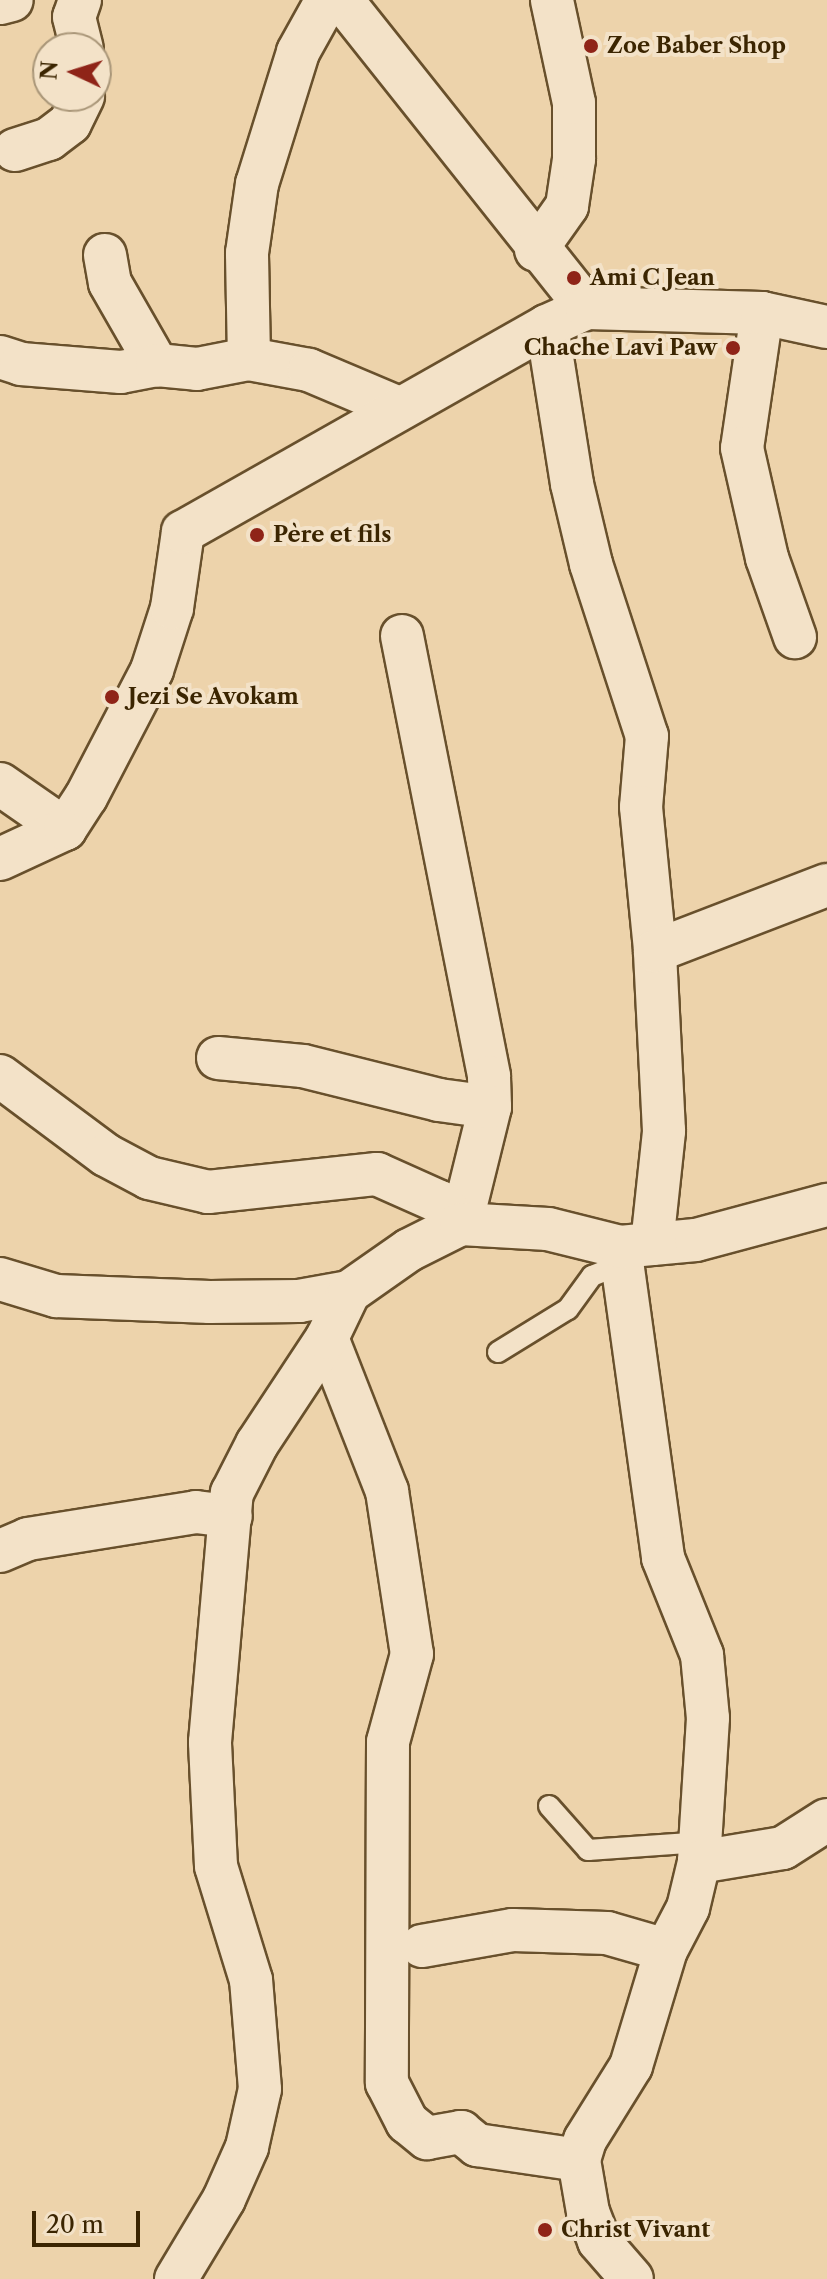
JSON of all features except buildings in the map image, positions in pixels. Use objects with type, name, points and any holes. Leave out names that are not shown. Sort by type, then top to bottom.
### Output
[{"type":"street","points":[[0,3],[12,0]]},
{"type":"street","points":[[78,32],[74,17],[80,0]]},
{"type":"street","points":[[249,359],[247,253],[257,184],[298,52],[327,0]]},
{"type":"street","points":[[342,0],[536,250],[587,308]]},
{"type":"street","points":[[536,250],[567,206],[574,159],[574,103],[552,0]]},
{"type":"street","points":[[15,150],[49,139],[70,123],[75,112]]},
{"type":"street","points":[[105,255],[110,283],[157,365]]},
{"type":"street","points":[[0,859],[65,829],[152,670],[172,608],[183,532],[399,408],[547,326],[587,308],[762,313],[827,327]]},
{"type":"street","points":[[762,313],[742,448],[767,558],[795,637]]},
{"type":"street","points":[[547,326],[567,457],[591,564],[647,736],[641,807],[655,951],[664,1131],[631,1252],[663,1558],[702,1655],[708,1718],[700,1852],[688,1908],[666,1950],[631,2066],[585,2140],[579,2160],[588,2212],[599,2241],[632,2279]]},
{"type":"street","points":[[0,357],[21,364],[121,372],[157,365],[197,369],[249,359],[309,370],[399,408]]},
{"type":"street","points":[[402,636],[487,1062],[490,1107],[461,1224]]},
{"type":"street","points":[[0,784],[65,829]]},
{"type":"street","points":[[655,951],[827,885]]},
{"type":"street","points":[[218,1058],[303,1066],[439,1100],[490,1107]]},
{"type":"street","points":[[0,1076],[106,1155],[149,1178],[208,1192],[377,1174],[440,1202],[461,1224]]},
{"type":"street","points":[[0,1279],[56,1296],[210,1302],[299,1301],[349,1292],[409,1250],[461,1224],[548,1229],[631,1252],[696,1240],[827,1205]]},
{"type":"street","points":[[176,2279],[224,2199],[247,2147],[260,2089],[251,1980],[216,1866],[211,1773],[232,1493],[257,1444],[327,1338],[349,1292]]},
{"type":"street","points":[[327,1338],[387,1491],[412,1654],[388,1742],[387,2083],[407,2122],[427,2138],[461,2132],[477,2145],[579,2160]]},
{"type":"street","points":[[0,1551],[28,1539],[196,1512],[231,1516]]},
{"type":"street","points":[[700,1852],[783,1848],[827,1820]]},
{"type":"street","points":[[422,1946],[513,1930],[607,1933],[666,1950]]},
{"type":"lane","points":[[498,1352],[568,1309],[592,1276],[631,1252]]},
{"type":"lane","points":[[549,1806],[588,1850],[700,1852]]},
{"type":"place","name":"Zoe Baber Shop","points":[[591,46]]},
{"type":"place","name":"Ami C Jean","points":[[574,278]]},
{"type":"place","name":"Chache Lavi Paw","points":[[733,348]]},
{"type":"place","name":"Père et fils","points":[[257,535]]},
{"type":"place","name":"Jezi Se Avokam","points":[[112,697]]},
{"type":"place","name":"Christ Vivant","points":[[545,2230]]}]
